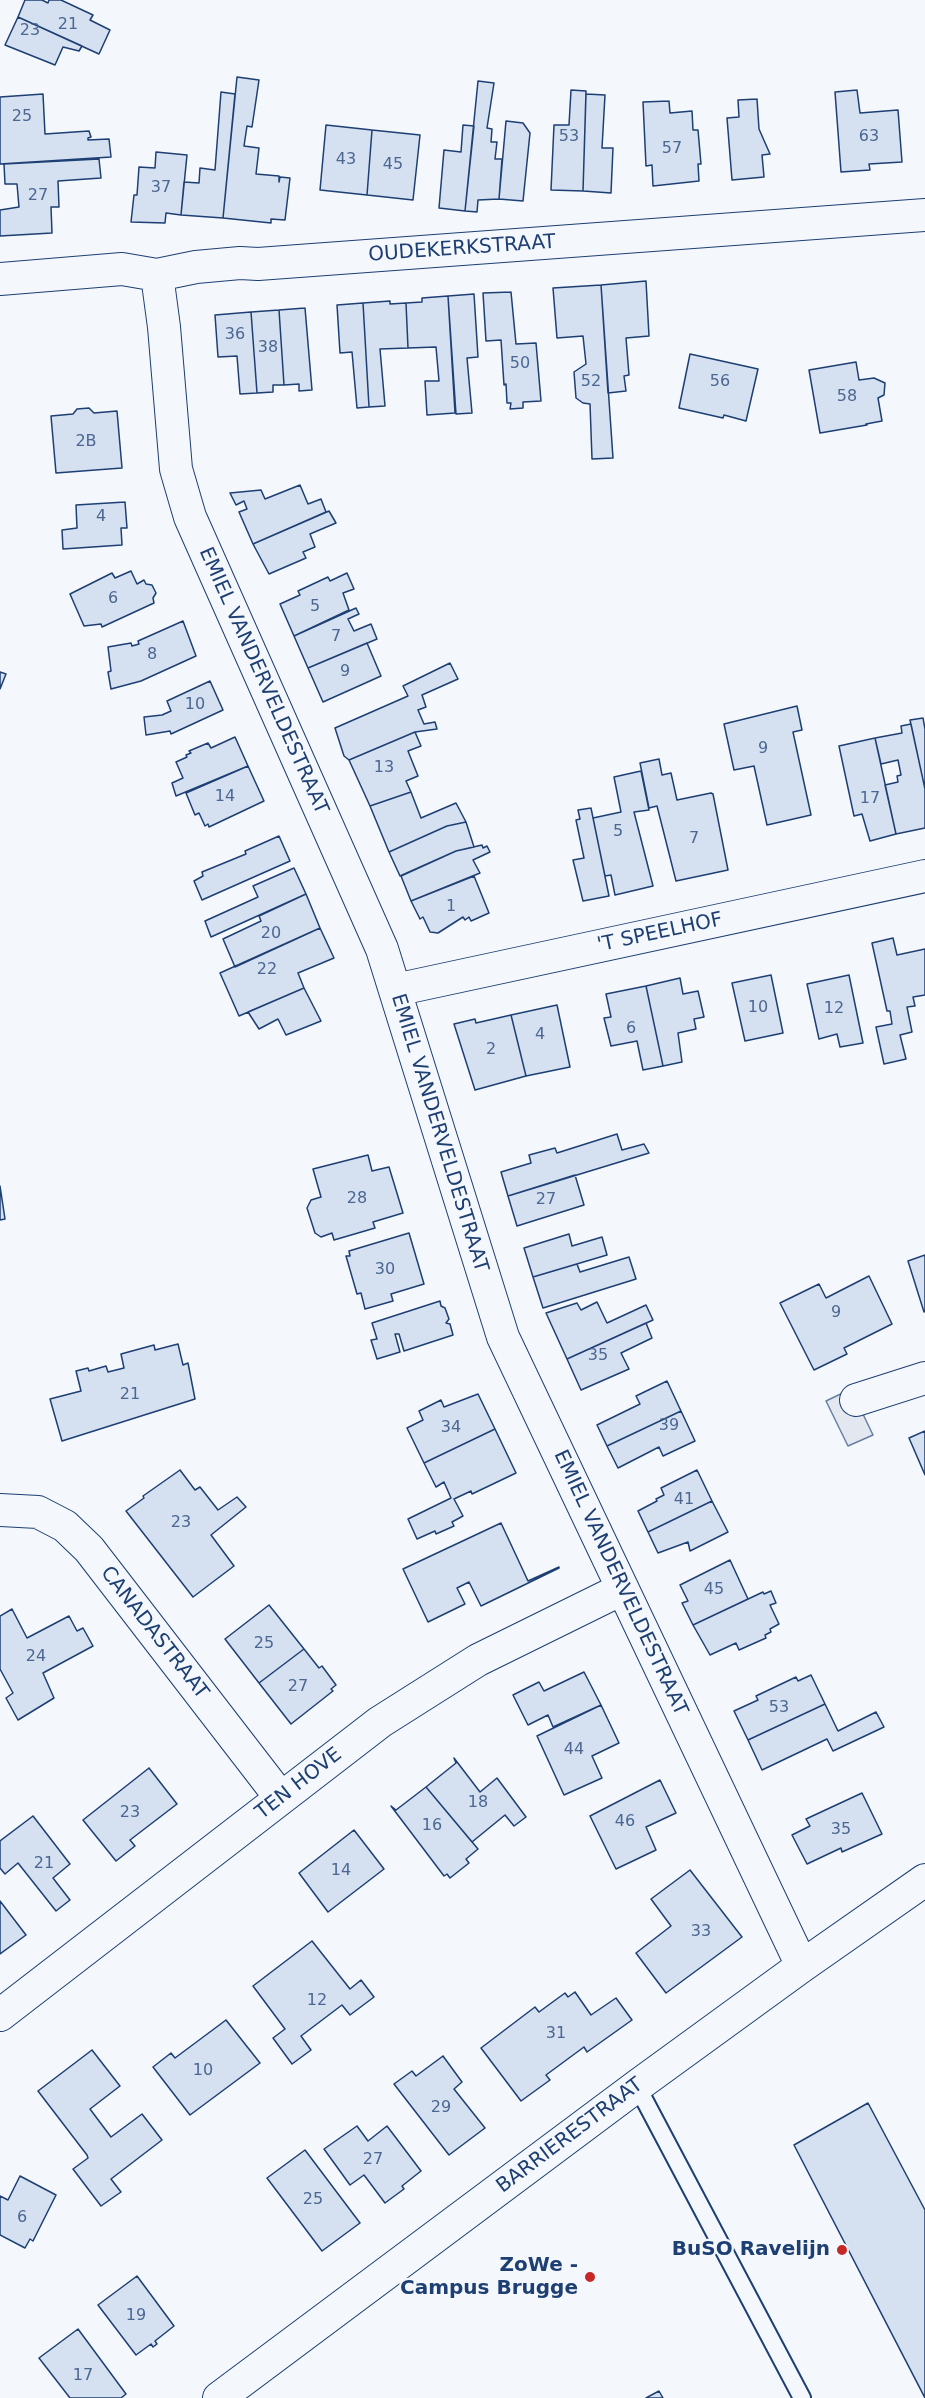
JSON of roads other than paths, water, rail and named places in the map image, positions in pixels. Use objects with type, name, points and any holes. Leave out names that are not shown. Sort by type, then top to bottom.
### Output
[{"type":"street","name":"OUDEKERKSTRAAT","points":[[0,279],[122,269],[158,275],[196,267],[240,263],[258,264],[925,215]]},
{"type":"street","name":"EMIEL VANDERVELDESTRAAT","points":[[158,275],[180,491],[382,949],[503,1337],[802,1966]]},
{"type":"street","name":"'T SPEELHOF","points":[[395,990],[925,876]]},
{"type":"street","points":[[856,1400],[925,1378]]},
{"type":"street","name":"CANADASTRAAT","points":[[0,1510],[38,1512],[65,1526],[89,1549],[281,1798]]},
{"type":"street","name":"TEN HOVE","points":[[0,2015],[380,1722],[478,1660],[622,1589]]},
{"type":"street","name":"BARRIERESTRAAT","points":[[219,2398],[637,2086],[925,1880]]},
{"type":"lane","points":[[637,2086],[802,2398]]},
{"type":"place","name":"BuSO Ravelijn","points":[[842,2250]]},
{"type":"place","name":"ZoWe - Campus Brugge","points":[[590,2277]]}]
